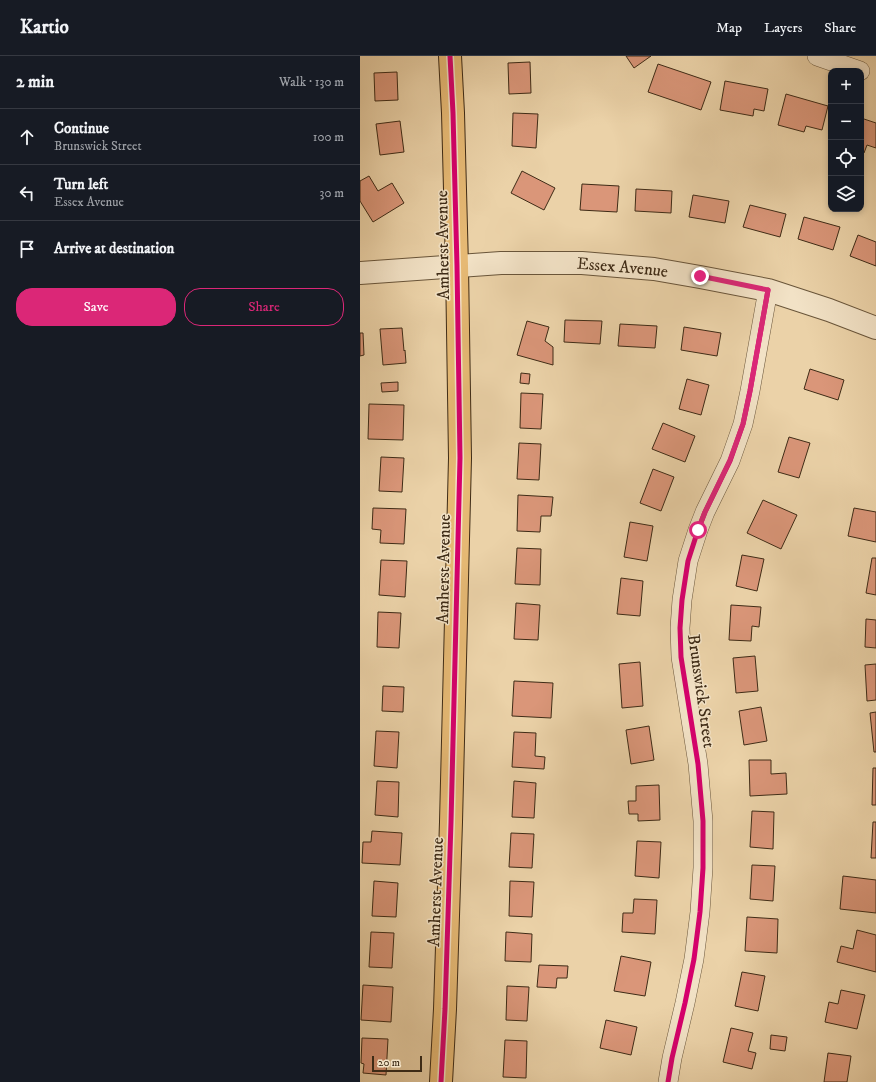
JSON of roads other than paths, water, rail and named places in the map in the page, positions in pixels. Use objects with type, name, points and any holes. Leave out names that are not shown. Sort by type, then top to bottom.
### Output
[{"type":"main road","name":"Amherst Avenue","points":[[441,1082],[451,822],[460,458],[457,266],[450,56]]},
{"type":"street","points":[[817,56],[851,68]]},
{"type":"street","points":[[864,72],[876,76]]},
{"type":"street","name":"Essex Avenue","points":[[360,273],[501,263],[590,264],[654,269],[700,276],[768,290],[829,310],[876,328]]},
{"type":"street","name":"Brunswick Street","points":[[668,1082],[694,959],[704,868],[703,821],[698,764],[681,657],[680,628],[682,600],[688,561],[698,530],[730,460],[743,424],[768,290]]}]
